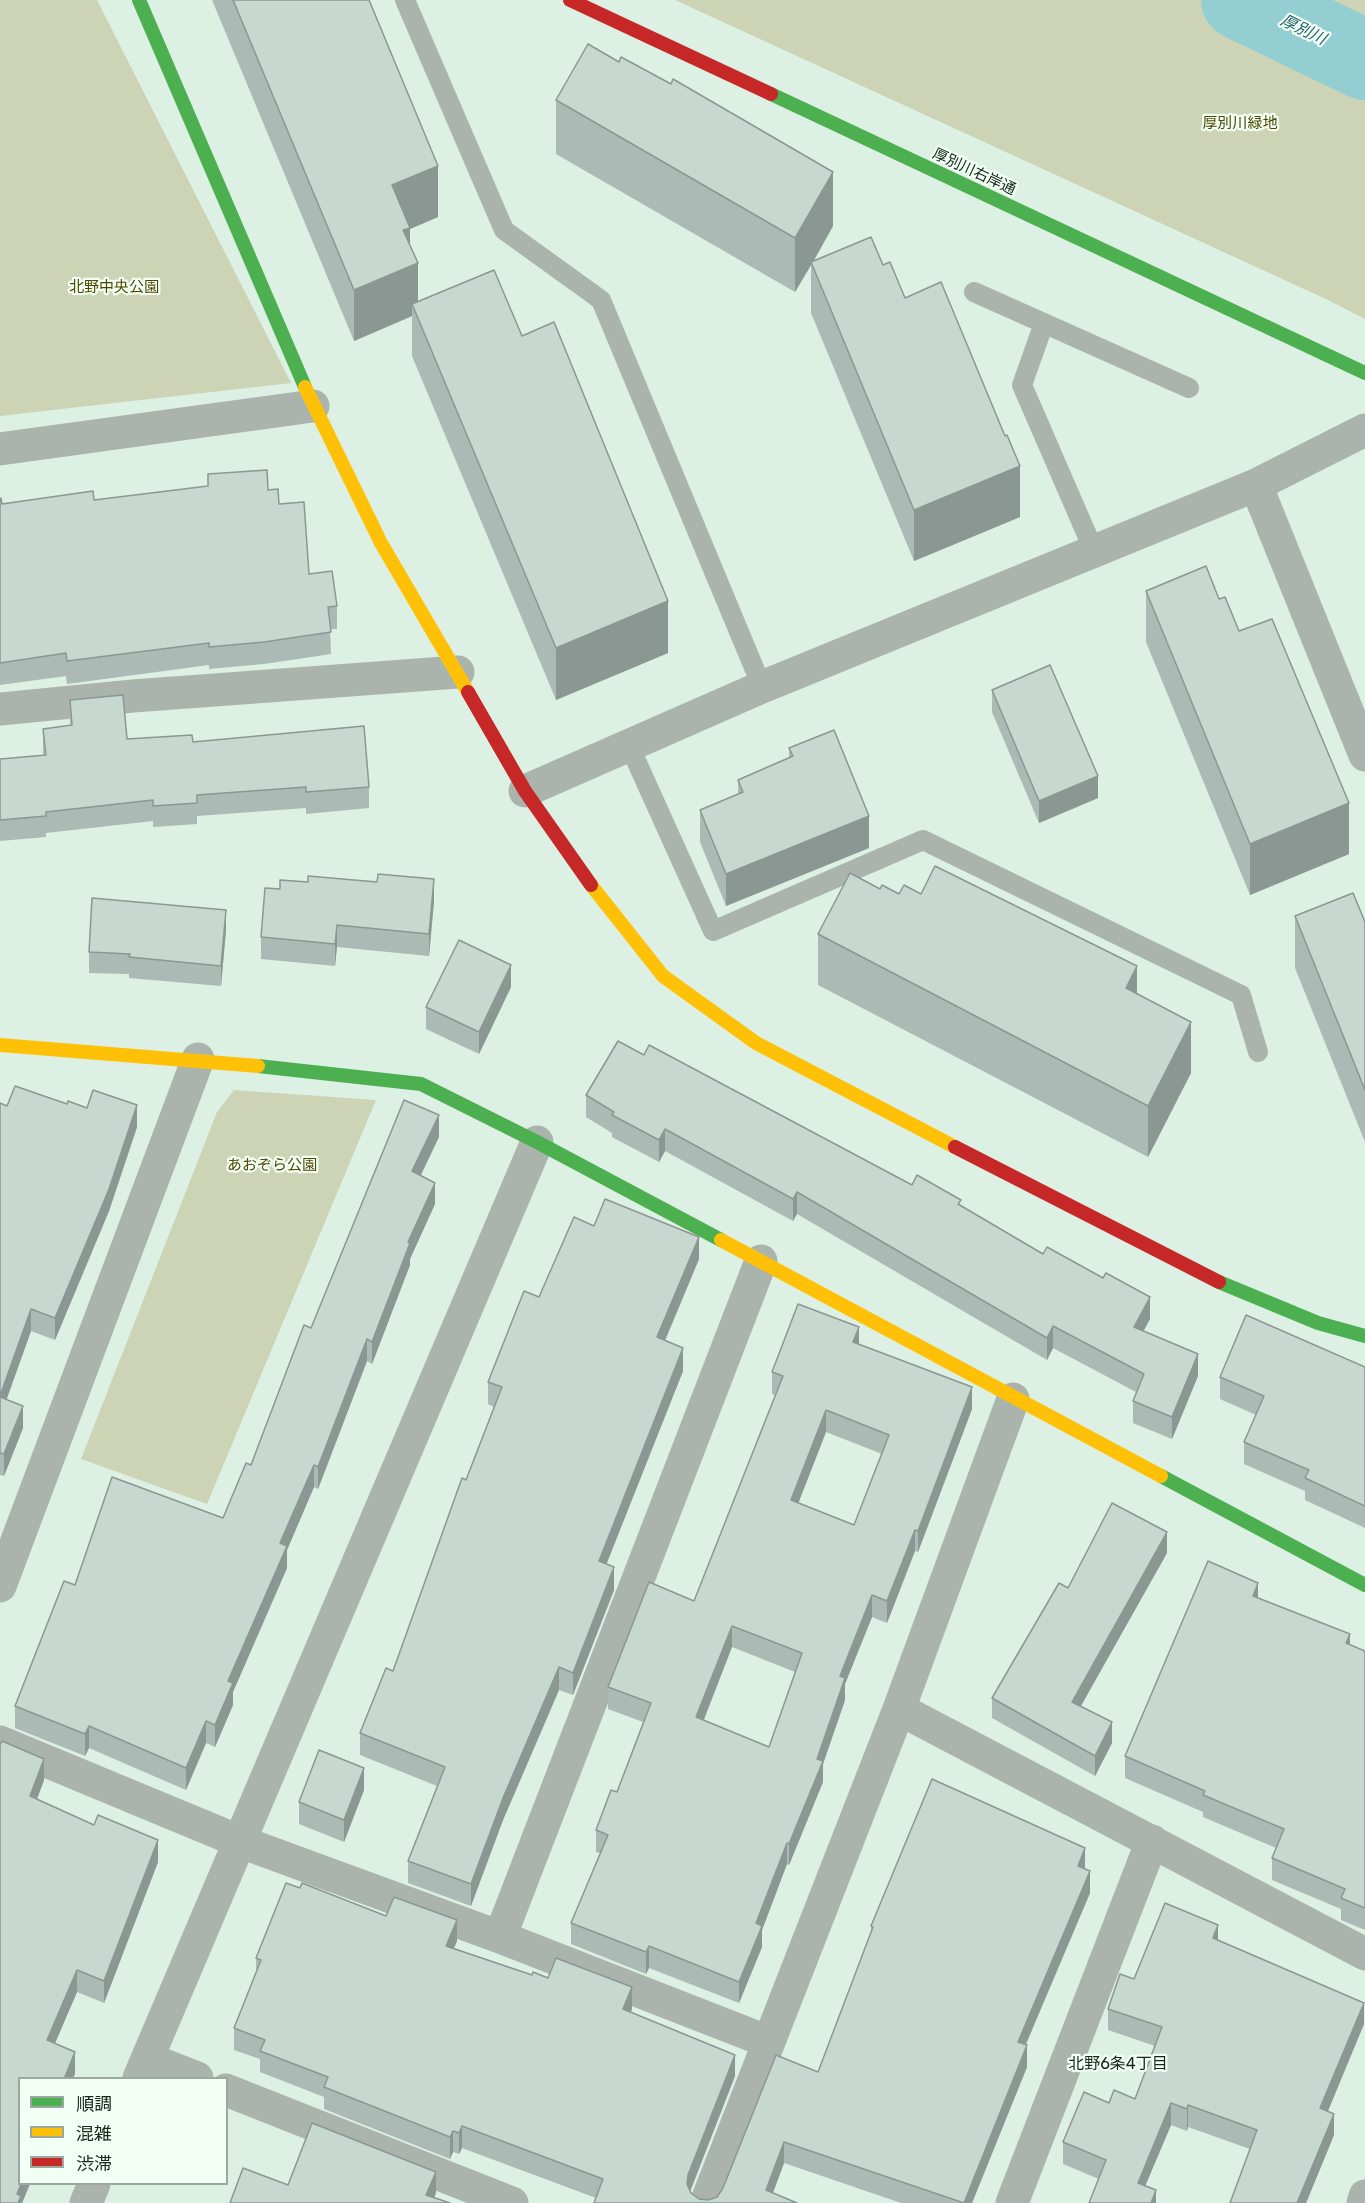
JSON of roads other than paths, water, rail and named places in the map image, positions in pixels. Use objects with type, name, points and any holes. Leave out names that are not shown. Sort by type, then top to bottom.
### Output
[{"type":"street","points":[[139,0],[313,406],[381,543],[458,672],[525,791],[581,872],[663,976],[756,1043],[1200,1274],[1318,1323],[1365,1336]]},
{"type":"street","name":"厚別川右岸通","points":[[570,0],[1365,373]]},
{"type":"street","points":[[0,449],[313,406]]},
{"type":"street","points":[[525,791],[762,687],[1256,485],[1365,430]]},
{"type":"street","points":[[1256,485],[1365,755]]},
{"type":"street","points":[[0,709],[133,696],[458,672]]},
{"type":"street","points":[[0,1045],[198,1059],[421,1084],[537,1142],[1013,1399],[1365,1585]]},
{"type":"street","points":[[0,1586],[198,1059]]},
{"type":"street","points":[[186,2077],[143,2069],[537,1142]]},
{"type":"street","points":[[500,1937],[761,1261]]},
{"type":"street","points":[[706,2203],[898,1709],[1013,1399]]},
{"type":"street","points":[[898,1709],[1365,1954]]},
{"type":"street","points":[[0,1742],[241,1842],[500,1937],[769,2042]]},
{"type":"street","points":[[1012,2203],[1152,1841]]},
{"type":"street","points":[[228,2091],[512,2203]]},
{"type":"street","points":[[86,2203],[94,2185]]},
{"type":"lane","points":[[405,0],[504,230],[601,300],[762,687]]},
{"type":"lane","points":[[974,292],[1190,388]]},
{"type":"lane","points":[[1044,323],[1022,385],[1094,551]]},
{"type":"lane","points":[[629,745],[713,931],[923,840],[1241,995],[1258,1052]]},
{"type":"waterway","name":"厚別川","points":[[1241,0],[1365,60]]},
{"type":"district","name":"北野6条4丁目","points":[[1118,2064]]},
{"type":"park label","name":"厚別川緑地","points":[[1240,124]]},
{"type":"park label","name":"北野中央公園","points":[[114,288]]},
{"type":"park label","name":"あおぞら公園","points":[[272,1166]]}]
